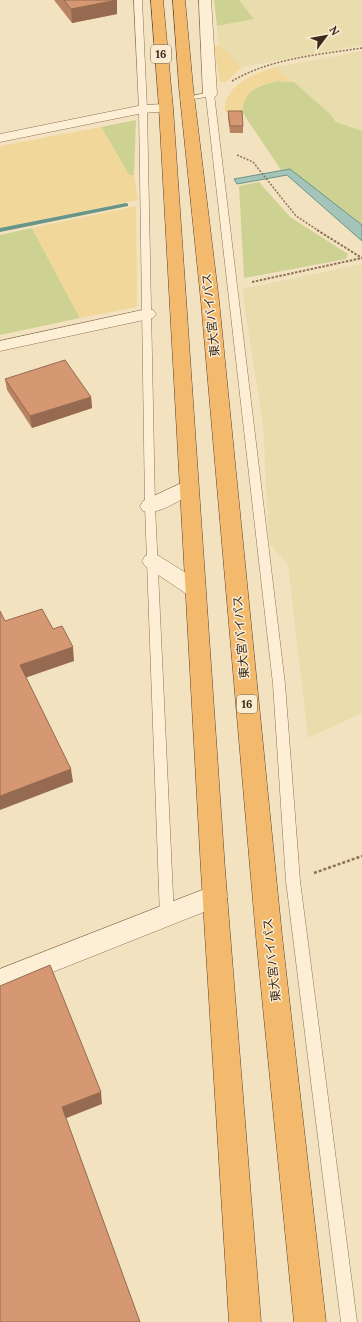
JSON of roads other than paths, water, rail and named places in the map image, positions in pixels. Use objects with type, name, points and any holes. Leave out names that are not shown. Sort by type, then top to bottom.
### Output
[{"type":"highway","name":"16","points":[[157,0],[166,108],[188,487],[245,1322]]},
{"type":"highway","name":"東大宮バイパス","points":[[179,0],[187,98],[210,301],[269,936],[310,1322]]},
{"type":"street","points":[[205,0],[210,94]]},
{"type":"street","points":[[0,138],[143,109],[166,108]]},
{"type":"street","points":[[0,346],[147,314]]},
{"type":"street","points":[[150,506],[188,487]]},
{"type":"street","points":[[152,562],[195,589]]},
{"type":"street","points":[[0,981],[167,917],[215,896]]},
{"type":"lane","points":[[138,0],[143,109],[150,506],[167,917]]},
{"type":"lane","points":[[187,98],[210,94],[279,684],[290,816],[293,881],[349,1322]]},
{"type":"water","points":[[290,169],[362,225],[362,241],[287,175],[237,184],[234,179]]},
{"type":"waterway","points":[[0,230],[126,205]]}]
